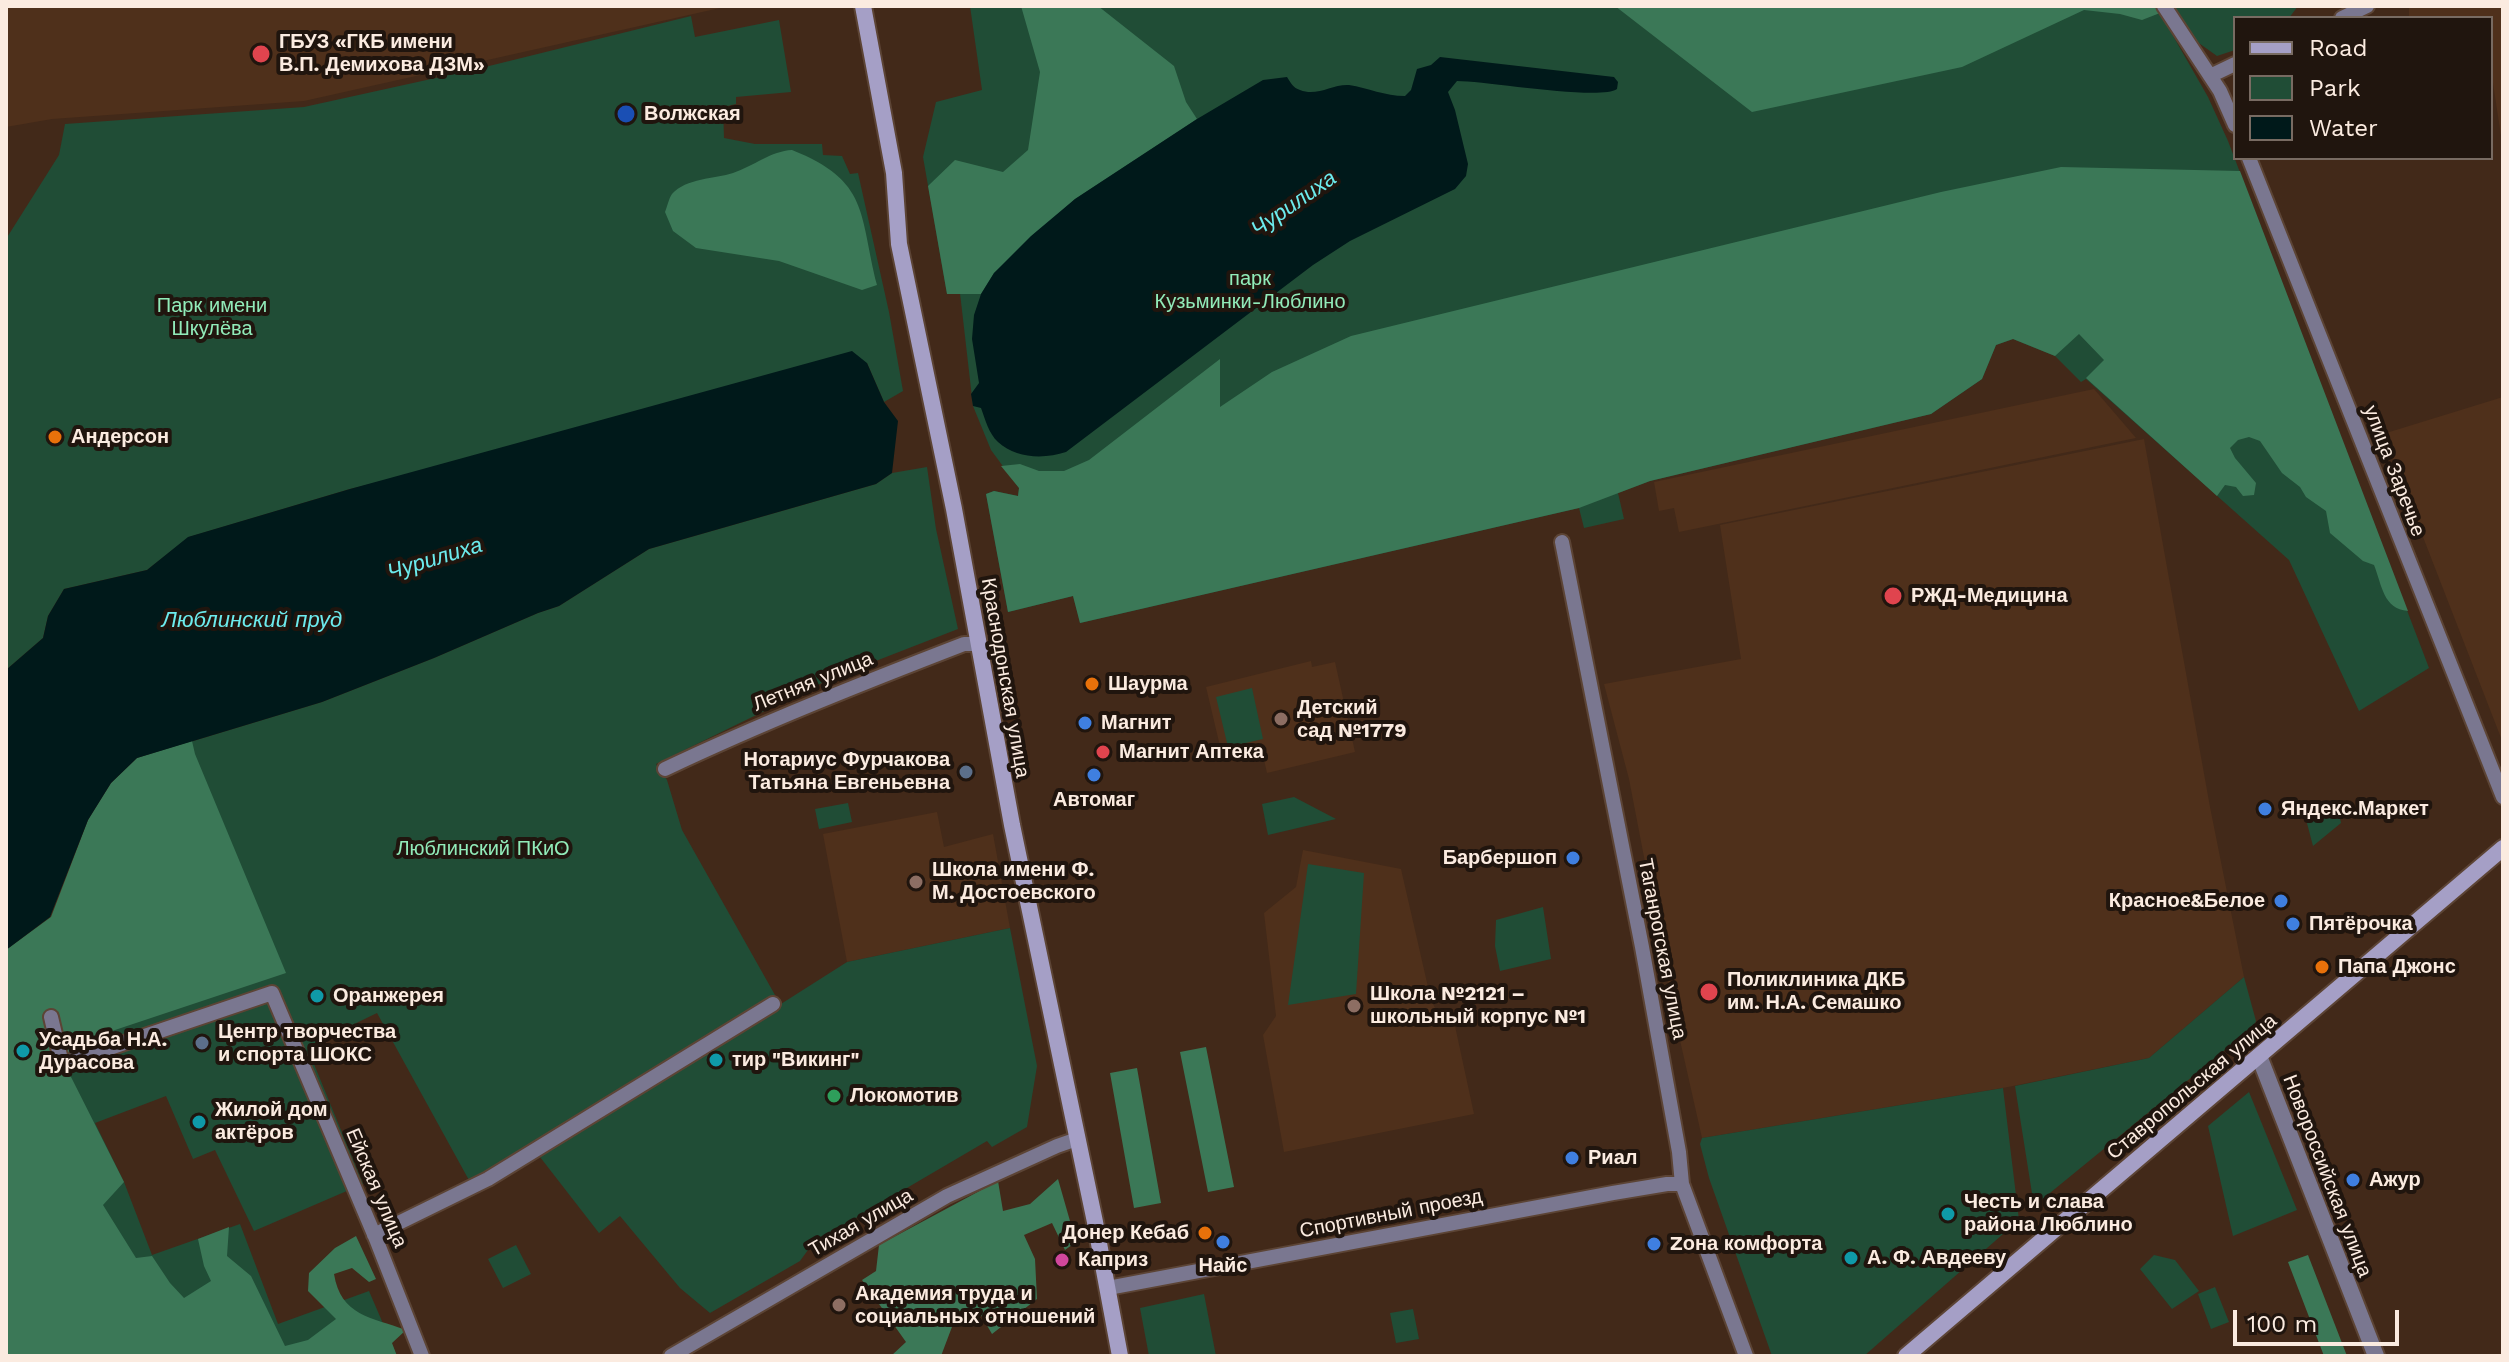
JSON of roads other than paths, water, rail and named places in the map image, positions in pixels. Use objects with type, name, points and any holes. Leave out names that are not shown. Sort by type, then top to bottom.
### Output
[{"type":"main road","name":"Краснодонская улица","points":[[863,6],[894,173],[899,244],[1012,825],[1120,1356]]},
{"type":"main road","name":"Ставропольская улица","points":[[1906,1356],[2503,848]]},
{"type":"street","points":[[2164,6],[2210,76],[2233,121]]},
{"type":"street","points":[[2346,16],[2367,6]]},
{"type":"street","points":[[2210,76],[2233,65]]},
{"type":"street","name":"улица Заречье","points":[[2250,160],[2503,797]]},
{"type":"street","name":"Таганрогская улица","points":[[1562,542],[1642,947],[1682,1184],[1746,1356]]},
{"type":"street","name":"Летняя улица","points":[[665,769],[739,733],[964,644],[979,644]]},
{"type":"street","name":"Ейская улица","points":[[51,1017],[57,1064],[272,993],[422,1356]]},
{"type":"street","points":[[374,1235],[488,1179],[773,1004]]},
{"type":"street","name":"Новороссийская улица","points":[[2259,1056],[2376,1356]]},
{"type":"street","name":"Тихая улица","points":[[671,1356],[947,1196],[1077,1139]]},
{"type":"street","name":"Спортивный проезд","points":[[1108,1288],[1613,1193],[1682,1184]]},
{"type":"water","name":"Чурилиха","points":[[1440,57],[1614,77],[1618,82],[1617,89],[1567,92],[1457,81],[1448,92],[1468,164],[1466,176],[1455,189],[1350,241],[1313,265],[1066,452],[1049,456],[1022,454],[1005,448],[995,439],[981,408],[973,406],[971,394],[979,383],[972,339],[974,315],[981,294],[994,273],[1031,236],[1075,199],[1263,80],[1287,77],[1292,85],[1306,92],[1349,85],[1405,96],[1411,90],[1417,69],[1431,65]]},
{"type":"water","name":"Люблинский пруд","points":[[852,351],[867,363],[884,402],[898,421],[892,473],[876,484],[649,549],[559,606],[434,658],[322,702],[137,758],[111,783],[88,820],[50,917],[6,950],[6,670],[43,638],[48,616],[64,589],[147,570],[188,537],[350,489]]},
{"type":"place","name":"ГБУЗ «ГКБ имени В.П. Демихова ДЗМ»","points":[[261,54]]},
{"type":"place","name":"Волжская","points":[[626,114]]},
{"type":"place","name":"Андерсон","points":[[55,437]]},
{"type":"place","name":"РЖД-Медицина","points":[[1893,596]]},
{"type":"place","name":"Шаурма","points":[[1092,684]]},
{"type":"place","name":"Детский сад №1779","points":[[1281,719]]},
{"type":"place","name":"Магнит","points":[[1085,723]]},
{"type":"place","name":"Магнит Аптека","points":[[1103,752]]},
{"type":"place","name":"Нотариус Фурчакова Татьяна Евгеньевна","points":[[966,772]]},
{"type":"place","name":"Автомаг","points":[[1094,775]]},
{"type":"place","name":"Яндекс.Маркет","points":[[2265,809]]},
{"type":"place","name":"Барбершоп","points":[[1573,858]]},
{"type":"place","name":"Школа имени Ф. М. Достоевского","points":[[916,882]]},
{"type":"place","name":"Красное&Белое","points":[[2281,901]]},
{"type":"place","name":"Пятёрочка","points":[[2293,924]]},
{"type":"place","name":"Папа Джонс","points":[[2322,967]]},
{"type":"place","name":"Поликлиника ДКБ им. Н.А. Семашко","points":[[1709,992]]},
{"type":"place","name":"Оранжерея","points":[[317,996]]},
{"type":"place","name":"Школа №2121 – школьный корпус №1","points":[[1354,1006]]},
{"type":"place","name":"Центр творчества и спорта ШОКС","points":[[202,1043]]},
{"type":"place","name":"Усадьба Н.А. Дурасова","points":[[23,1051]]},
{"type":"place","name":"тир \"Викинг\"","points":[[716,1060]]},
{"type":"place","name":"Локомотив","points":[[834,1096]]},
{"type":"place","name":"Жилой дом актёров","points":[[199,1122]]},
{"type":"place","name":"Риал","points":[[1572,1158]]},
{"type":"place","name":"Ажур","points":[[2353,1180]]},
{"type":"place","name":"Честь и слава района Люблино","points":[[1948,1214]]},
{"type":"place","name":"Донер Кебаб","points":[[1205,1233]]},
{"type":"place","name":"Найс","points":[[1223,1242]]},
{"type":"place","name":"Zона комфорта","points":[[1654,1244]]},
{"type":"place","name":"А. Ф. Авдееву","points":[[1851,1258]]},
{"type":"place","name":"Каприз","points":[[1062,1260]]},
{"type":"place","name":"Академия труда и социальных отношений","points":[[839,1305]]},
{"type":"park label","name":"парк Кузьминки-Люблино","points":[[1250,290]]},
{"type":"park label","name":"Парк имени Шкулёва","points":[[212,318]]},
{"type":"park label","name":"Люблинский ПКиО","points":[[483,849]]}]
